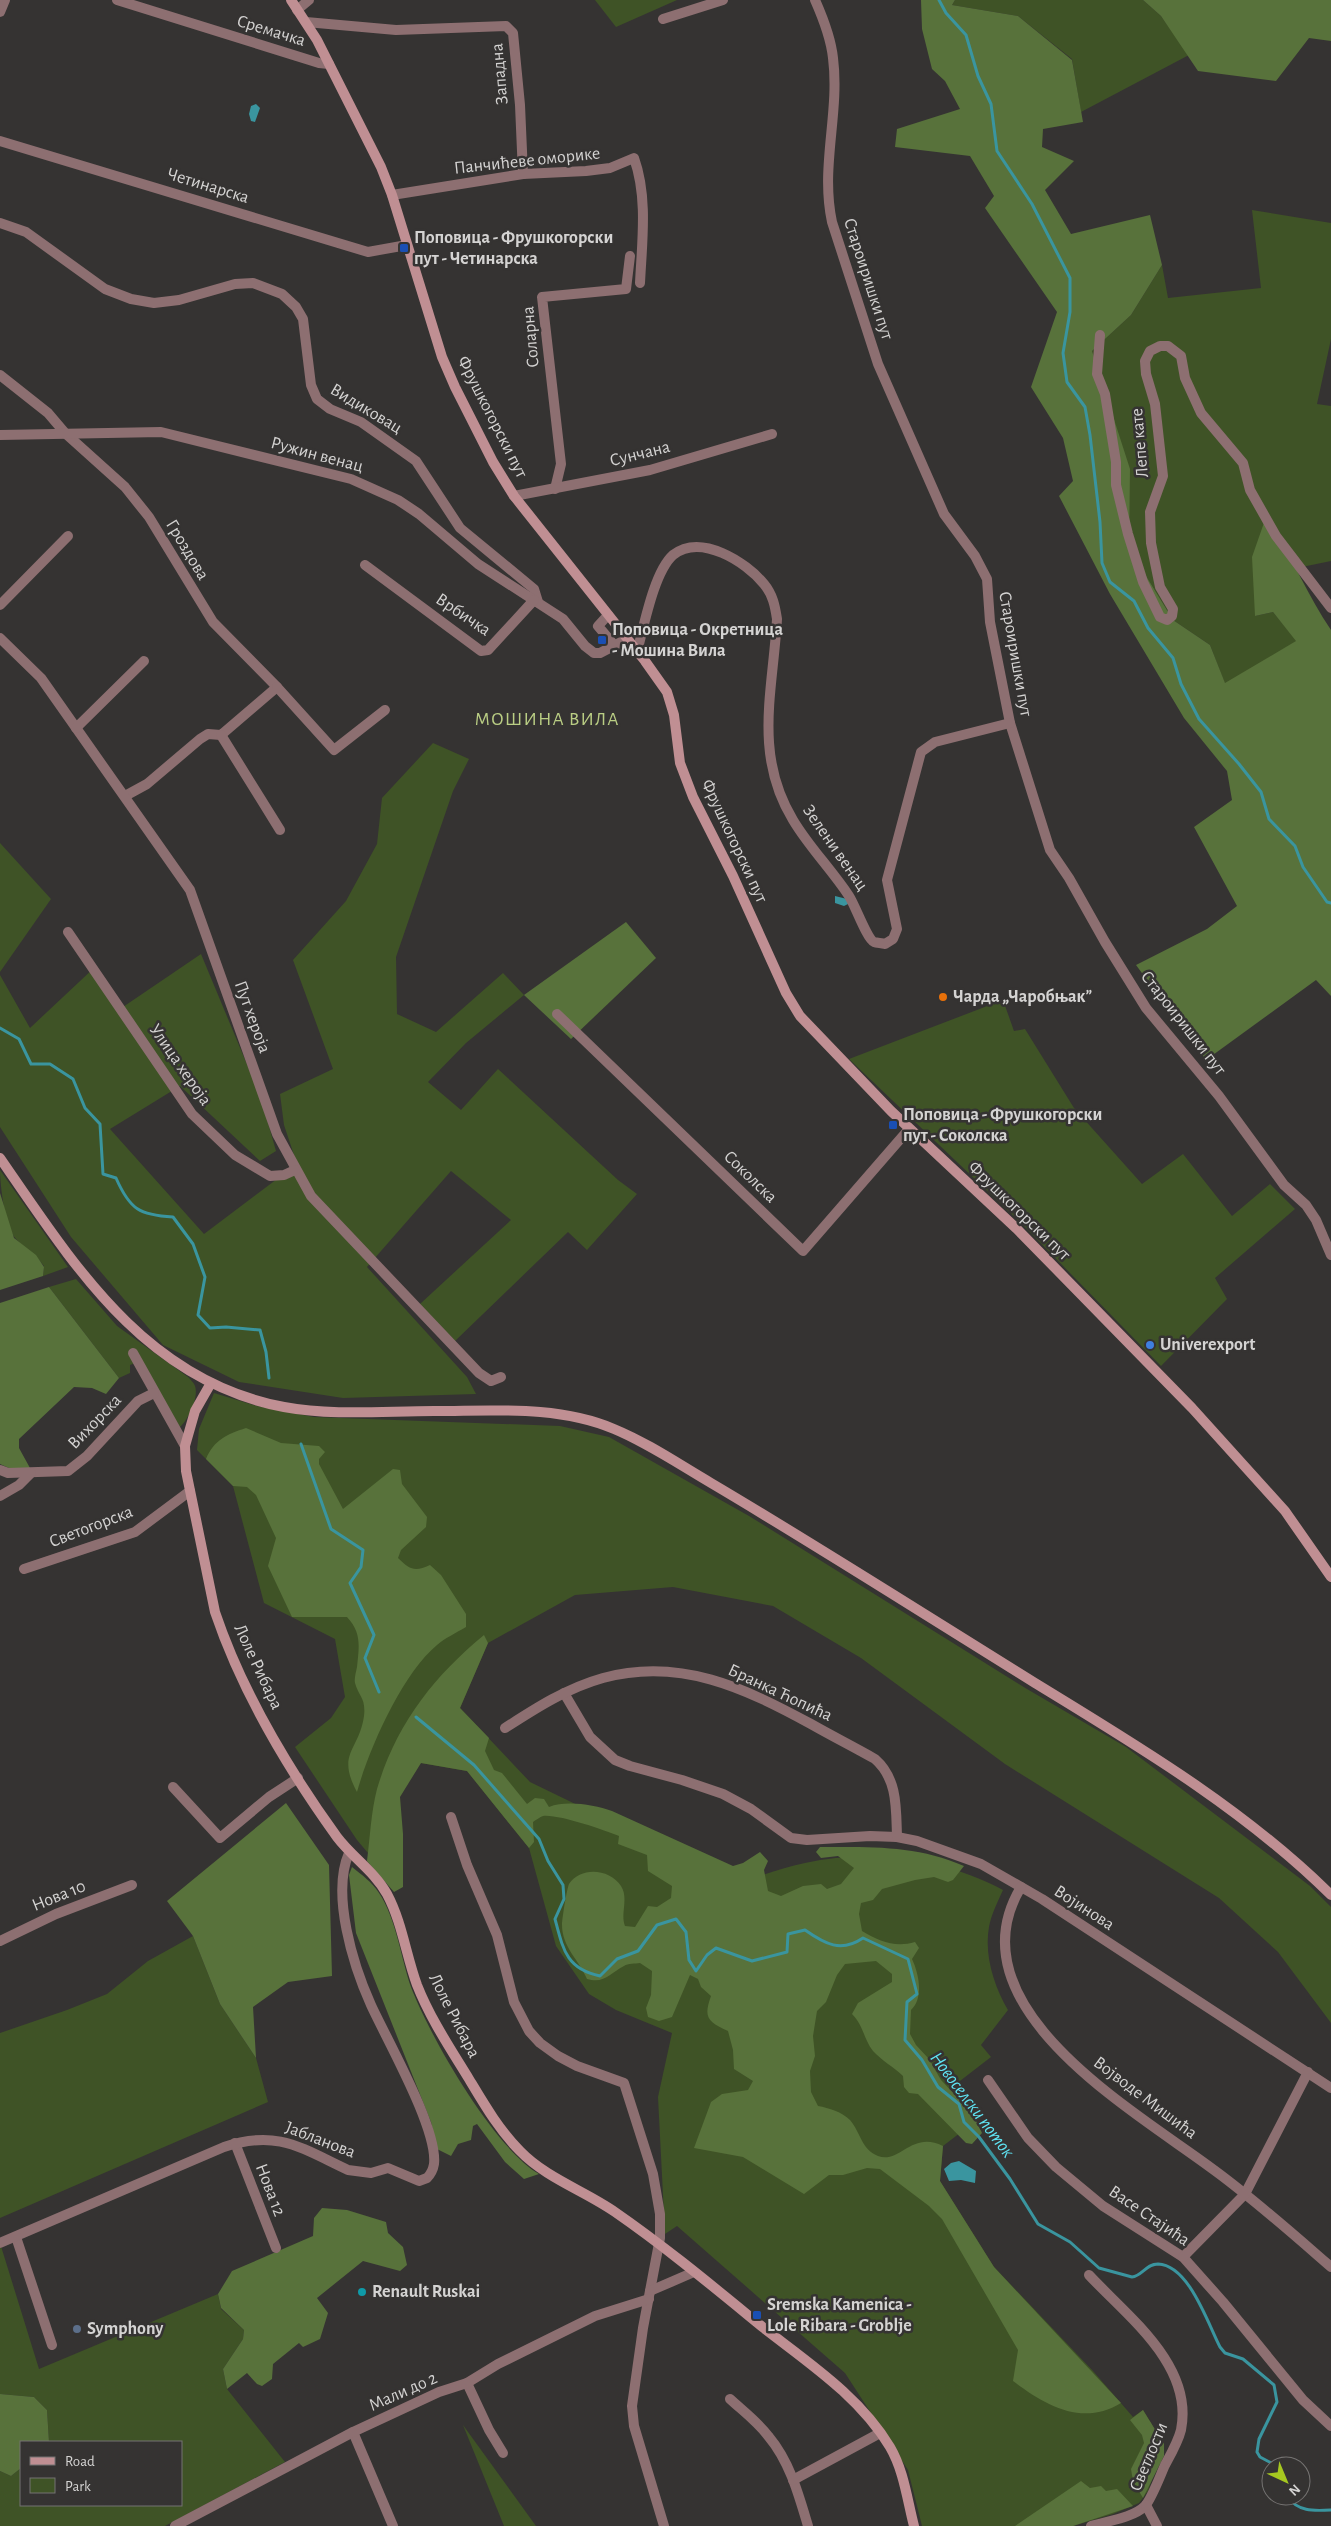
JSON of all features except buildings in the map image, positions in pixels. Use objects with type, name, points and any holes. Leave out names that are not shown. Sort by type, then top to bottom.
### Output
[{"type":"street","points":[[0,12],[5,0]]},
{"type":"street","name":"Сремачка","points":[[118,0],[319,63],[329,64]]},
{"type":"street","name":"Фрушкогорски пут","points":[[291,0],[306,22],[329,64],[392,194],[442,356],[454,387],[493,462],[514,496],[667,692],[674,715],[680,763],[694,797],[792,1003],[816,1035],[909,1129],[1017,1229],[1192,1408],[1285,1512],[1331,1577]]},
{"type":"street","points":[[297,10],[309,0]]},
{"type":"street","points":[[663,19],[723,0]]},
{"type":"street","name":"Староиришки пут","points":[[815,0],[823,18],[833,58],[833,112],[826,172],[826,198],[832,222],[878,364],[944,514],[975,556],[987,579],[990,622],[1010,723],[1050,850],[1077,891],[1119,966],[1146,1008],[1219,1096],[1284,1185],[1306,1205],[1316,1220],[1331,1255]]},
{"type":"street","name":"Западна","points":[[306,22],[396,30],[506,26],[513,33],[520,105],[523,174]]},
{"type":"street","name":"Четинарска","points":[[0,141],[368,252],[407,244]]},
{"type":"street","name":"Панчићеве оморике","points":[[392,194],[523,174],[586,172],[610,168],[634,158],[640,177],[642,201],[640,284]]},
{"type":"street","name":"Видиковац","points":[[0,222],[26,232],[105,289],[131,300],[154,303],[179,300],[235,284],[254,283],[282,294],[296,307],[303,319],[310,385],[317,399],[330,409],[362,422],[416,462],[455,522],[534,589],[536,601]]},
{"type":"street","name":"Соларна","points":[[556,489],[560,464],[542,297],[626,288],[630,256]]},
{"type":"street","name":"Лепе кате","points":[[1100,335],[1097,374],[1105,394],[1116,462],[1116,484],[1142,582],[1160,616],[1167,620],[1172,616],[1173,609],[1160,586],[1151,543],[1150,512],[1163,476],[1155,404],[1146,374],[1145,361],[1150,351],[1160,346],[1168,346],[1181,356],[1185,378],[1201,413],[1243,463],[1250,490],[1276,536],[1331,608]]},
{"type":"street","name":"Гроздова","points":[[0,375],[48,413],[65,433],[125,487],[149,517],[213,622],[277,687],[334,750],[385,710]]},
{"type":"street","name":"Ружин венац","points":[[0,435],[161,432],[351,479],[398,500],[478,564],[563,618],[585,646],[594,653],[600,653],[627,639]]},
{"type":"street","name":"Сунчана","points":[[514,496],[650,470],[772,434]]},
{"type":"street","points":[[0,605],[68,536]]},
{"type":"street","name":"Зелени венац","points":[[637,652],[658,575],[673,555],[688,548],[701,547],[718,552],[752,572],[765,585],[775,602],[777,620],[768,732],[770,764],[775,781],[792,819],[849,896],[861,917],[868,937],[874,942],[886,944],[893,938],[897,929],[887,880],[921,752],[935,742],[1010,723]]},
{"type":"street","name":"Врбичка","points":[[365,565],[481,651],[488,650],[536,601]]},
{"type":"street","points":[[608,615],[598,626],[614,646]]},
{"type":"street","name":"Пут хероја","points":[[0,638],[41,678],[182,876],[194,898],[223,986],[277,1134],[295,1170],[311,1196],[479,1373],[491,1380],[501,1377]]},
{"type":"street","points":[[76,728],[144,660]]},
{"type":"street","points":[[125,796],[147,784],[200,739],[208,734],[221,735],[277,687]]},
{"type":"street","points":[[221,735],[280,830]]},
{"type":"street","name":"Улица хероја","points":[[68,932],[179,1099],[192,1114],[235,1155],[270,1176],[284,1175],[295,1170]]},
{"type":"street","name":"Соколска","points":[[557,1014],[803,1251],[909,1129]]},
{"type":"street","points":[[0,1158],[50,1230],[101,1296],[123,1321],[145,1341],[211,1383],[259,1401],[304,1410],[525,1411],[566,1414],[613,1428],[754,1508],[1131,1740],[1243,1819],[1331,1895]]},
{"type":"street","points":[[133,1353],[154,1393],[186,1446]]},
{"type":"street","name":"Лоле Рибара","points":[[211,1383],[195,1411],[186,1446],[186,1471],[215,1612],[221,1630],[254,1700],[298,1778],[349,1853],[386,1892],[424,2000],[446,2041],[499,2126],[532,2162],[615,2212],[694,2272],[838,2387],[865,2412],[890,2448],[903,2478],[914,2526]]},
{"type":"street","name":"Вихорска","points":[[0,1470],[8,1473],[68,1471],[76,1466],[129,1409],[138,1401],[154,1393]]},
{"type":"street","points":[[0,1496],[19,1485],[30,1473]]},
{"type":"street","name":"Светогорска","points":[[24,1569],[135,1532],[190,1491]]},
{"type":"street","name":"Бранка Ћопића","points":[[505,1728],[564,1693],[603,1678],[631,1673],[662,1671],[712,1678],[777,1706],[867,1754],[881,1765],[891,1780],[894,1794],[897,1837]]},
{"type":"street","name":"Војинова","points":[[564,1693],[590,1737],[615,1760],[730,1797],[751,1809],[791,1838],[798,1840],[870,1836],[897,1837],[917,1841],[982,1864],[1021,1887],[1331,2088]]},
{"type":"street","points":[[173,1787],[220,1838],[269,1796],[298,1778]]},
{"type":"street","points":[[451,1816],[467,1865],[497,1935],[514,2002],[526,2026],[540,2044],[558,2056],[577,2066],[620,2080],[627,2087],[656,2186],[660,2214],[659,2246],[632,2406],[634,2426],[664,2526]]},
{"type":"street","name":"Јабланова","points":[[0,2243],[234,2143],[254,2138],[289,2142],[348,2170],[371,2173],[388,2168],[419,2181],[427,2178],[432,2170],[434,2156],[427,2128],[407,2078],[370,2003],[345,1924],[342,1870],[349,1853]]},
{"type":"street","name":"Нова 10","points":[[0,1942],[56,1914],[132,1885]]},
{"type":"street","name":"Војводе Мишића","points":[[1021,1887],[1008,1913],[1004,1940],[1005,1956],[1014,1983],[1046,2036],[1081,2071],[1108,2094],[1245,2194],[1331,2267]]},
{"type":"street","points":[[1183,2257],[1245,2194],[1308,2072]]},
{"type":"street","name":"Васе Стајића","points":[[988,2080],[1028,2138],[1056,2167],[1103,2206],[1183,2257],[1223,2302],[1303,2400],[1331,2426]]},
{"type":"street","name":"Нова 12","points":[[234,2143],[276,2248]]},
{"type":"street","points":[[16,2237],[52,2345]]},
{"type":"street","name":"Мали до 2","points":[[175,2526],[353,2432],[439,2392],[467,2383],[498,2364],[595,2316],[650,2295],[694,2272]]},
{"type":"street","name":"Светлости","points":[[1088,2275],[1163,2355],[1170,2369],[1180,2401],[1181,2431],[1146,2506],[1130,2514],[1091,2526]]},
{"type":"street","points":[[467,2383],[489,2430],[503,2453]]},
{"type":"street","points":[[730,2399],[770,2437],[793,2480],[808,2526]]},
{"type":"street","points":[[353,2432],[393,2526]]},
{"type":"street","points":[[793,2480],[880,2433]]},
{"type":"street","points":[[1146,2506],[1157,2526]]},
{"type":"green space","points":[[595,0],[677,0],[616,27]]},
{"type":"green space","points":[[921,0],[955,0],[952,5],[1018,16],[1072,60],[1083,122],[1043,129],[1042,147],[1074,161],[1045,190],[1071,234],[1150,215],[1162,265],[1131,315],[1092,351],[1130,469],[1129,548],[1173,620],[1210,645],[1225,683],[1296,641],[1273,612],[1255,616],[1252,557],[1266,517],[1331,630],[1331,996],[1316,980],[1206,1060],[1136,965],[1207,929],[1237,906],[1194,827],[1232,800],[1227,771],[1184,718],[1110,594],[1059,496],[1073,481],[1063,438],[1031,387],[1057,312],[985,208],[994,196],[970,156],[895,147],[897,129],[960,109],[945,81],[932,69],[922,29]]},
{"type":"green space","points":[[955,0],[1143,0],[1161,16],[1189,55],[1081,112],[1072,59],[1018,16],[952,5]]},
{"type":"green space","points":[[1143,0],[1331,0],[1331,41],[1309,38],[1276,81],[1198,71],[1161,16]]},
{"type":"green space","points":[[1252,210],[1331,223],[1331,339],[1317,404],[1331,406],[1331,561],[1297,568],[1255,616],[1273,612],[1297,641],[1225,684],[1210,645],[1173,620],[1129,548],[1092,351],[1131,315],[1162,265],[1168,298],[1261,288]]},
{"type":"green space","points":[[433,743],[469,759],[453,791],[396,957],[397,1014],[436,1032],[503,973],[524,995],[466,1043],[428,1082],[461,1110],[498,1069],[618,1180],[637,1194],[587,1250],[568,1232],[455,1341],[420,1304],[511,1220],[451,1171],[367,1267],[467,1377],[476,1394],[343,1398],[239,1382],[163,1345],[71,1237],[0,1127],[0,975],[30,1028],[95,967],[120,1009],[201,954],[261,1098],[276,1151],[260,1161],[180,1086],[110,1129],[204,1234],[297,1164],[284,1125],[280,1094],[333,1069],[293,960],[346,901],[377,844],[382,798]]},
{"type":"green space","points":[[0,843],[51,899],[0,972]]},
{"type":"green space","points":[[626,922],[656,958],[571,1039],[524,995]]},
{"type":"green space","points":[[1003,1000],[1014,1031],[1025,1029],[1074,1108],[1142,1184],[1183,1154],[1232,1216],[1270,1184],[1295,1209],[1215,1278],[1227,1299],[1161,1366],[1024,1226],[849,1059]]},
{"type":"green space","points":[[0,1170],[68,1267],[43,1276],[44,1266],[16,1239],[6,1216]]},
{"type":"green space","points":[[0,1193],[14,1238],[36,1255],[44,1267],[43,1276],[0,1290]]},
{"type":"green space","points":[[76,1279],[117,1326],[188,1377],[194,1384],[196,1391],[194,1402],[189,1414],[180,1427],[140,1361],[130,1365],[130,1373],[119,1378],[49,1287]]},
{"type":"green space","points":[[49,1287],[119,1378],[106,1394],[92,1388],[74,1387],[19,1439],[19,1448],[30,1468],[9,1468],[0,1464],[0,1303]]},
{"type":"green space","points":[[214,1393],[257,1406],[314,1417],[560,1426],[609,1437],[749,1516],[1027,1689],[1126,1747],[1310,1886],[1331,1907],[1331,2023],[1278,1952],[1219,1898],[1005,1764],[861,1658],[773,1606],[673,1587],[575,1595],[488,1643],[460,1708],[530,1782],[738,1883],[805,1863],[830,1859],[881,1857],[906,1859],[956,1870],[1003,1890],[990,1922],[988,1948],[991,1970],[998,1991],[1008,2010],[981,2045],[991,2057],[947,2091],[973,2123],[943,2146],[940,2181],[994,2267],[1093,2371],[1133,2417],[1143,2410],[1164,2444],[1148,2491],[1139,2503],[1113,2514],[1073,2526],[922,2526],[908,2470],[845,2373],[677,2226],[665,2234],[658,2097],[672,2033],[616,2010],[589,1994],[556,1946],[529,1848],[467,1771],[421,1763],[389,1797],[368,1853],[357,1840],[295,1747],[331,1718],[345,1697],[335,1639],[264,1603],[233,1486],[197,1450],[199,1429]]},
{"type":"green space","points":[[246,1428],[281,1443],[319,1446],[325,1452],[319,1459],[319,1464],[343,1509],[393,1469],[400,1470],[402,1484],[427,1517],[426,1527],[401,1550],[398,1558],[413,1569],[420,1569],[430,1565],[441,1575],[466,1614],[466,1627],[437,1645],[411,1674],[399,1693],[378,1734],[357,1792],[351,1779],[349,1760],[361,1728],[364,1710],[363,1701],[355,1681],[359,1647],[355,1629],[347,1617],[292,1617],[268,1566],[276,1538],[256,1495],[247,1487],[233,1486],[206,1459],[217,1442]]},
{"type":"green space","points":[[484,1635],[488,1643],[460,1708],[489,1738],[485,1751],[494,1770],[502,1773],[527,1804],[535,1798],[544,1799],[549,1807],[564,1804],[589,1805],[612,1811],[733,1866],[743,1863],[760,1852],[768,1861],[764,1870],[768,1891],[781,1896],[803,1886],[821,1884],[827,1889],[841,1884],[854,1868],[838,1856],[821,1858],[816,1852],[820,1847],[875,1847],[911,1851],[929,1854],[964,1866],[953,1880],[948,1882],[934,1877],[882,1889],[873,1900],[861,1903],[859,1914],[862,1931],[887,1943],[908,1944],[915,1942],[919,1948],[912,1959],[917,1972],[919,1993],[918,1999],[911,2010],[910,2034],[916,2045],[929,2059],[941,2080],[973,2114],[982,2133],[972,2144],[966,2143],[918,2094],[909,2093],[904,2087],[903,2076],[873,2051],[859,2023],[852,2014],[858,2003],[892,1982],[892,1974],[876,1961],[845,1964],[837,1975],[826,2002],[817,2011],[813,2036],[815,2056],[810,2071],[811,2092],[818,2106],[835,2111],[850,2120],[868,2149],[878,2156],[893,2156],[915,2144],[923,2142],[932,2142],[943,2146],[940,2181],[994,2267],[1121,2403],[1106,2410],[1078,2413],[1051,2405],[1013,2381],[1018,2350],[942,2219],[929,2206],[880,2169],[867,2168],[843,2175],[829,2175],[804,2194],[743,2157],[694,2148],[711,2102],[722,2094],[748,2090],[753,2081],[734,2069],[733,2050],[728,2031],[716,2025],[709,2018],[707,2009],[711,1996],[701,1987],[698,1979],[690,1975],[672,2017],[659,2021],[648,2017],[646,2008],[651,1995],[652,1971],[640,1963],[630,1964],[603,1979],[587,1979],[568,1947],[563,1933],[562,1922],[568,1887],[574,1878],[581,1874],[588,1872],[603,1873],[616,1880],[621,1886],[624,1896],[623,1916],[625,1926],[635,1927],[648,1906],[657,1907],[671,1898],[672,1886],[648,1871],[647,1855],[618,1844],[619,1836],[581,1823],[550,1816],[543,1816],[533,1822],[534,1842],[529,1848],[467,1771],[421,1763],[400,1797],[403,1834],[403,1887],[394,1892],[367,1861],[377,1789],[395,1744],[418,1704],[433,1685],[448,1668]]},
{"type":"green space","points":[[286,1803],[329,1865],[332,1976],[288,1982],[253,2007],[256,2058],[220,2004],[193,1936],[167,1901]]},
{"type":"green space","points":[[352,1867],[373,1885],[385,1903],[394,1926],[411,1987],[433,2034],[465,2090],[503,2141],[521,2161],[539,2174],[524,2179],[505,2162],[477,2124],[473,2126],[471,2140],[458,2144],[451,2156],[437,2149],[431,2122],[356,1933],[349,1875]]},
{"type":"green space","points":[[193,1936],[220,2004],[256,2058],[268,2102],[0,2218],[0,2033],[107,1994],[148,1961]]},
{"type":"green space","points":[[322,2208],[347,2210],[386,2222],[388,2233],[403,2247],[407,2265],[400,2271],[363,2261],[317,2298],[328,2313],[320,2339],[303,2347],[299,2343],[273,2364],[272,2379],[262,2386],[257,2384],[247,2373],[227,2389],[223,2369],[243,2339],[244,2330],[221,2308],[218,2294],[232,2271],[313,2236],[314,2218]]},
{"type":"green space","points":[[0,2243],[39,2369],[218,2294],[221,2309],[244,2330],[243,2339],[223,2369],[227,2389],[285,2462],[165,2526],[0,2526],[0,2471],[11,2476],[20,2469],[20,2506],[182,2506],[182,2441],[49,2441],[47,2410],[34,2397],[0,2394]]},
{"type":"green space","points":[[0,2394],[34,2397],[47,2410],[49,2441],[20,2441],[20,2469],[11,2476],[0,2471]]},
{"type":"green space","points":[[1143,2410],[1164,2444],[1164,2456],[1143,2498],[1133,2481],[1131,2469],[1144,2443],[1142,2435],[1130,2420]]},
{"type":"green space","points":[[463,2425],[536,2526],[504,2526]]},
{"type":"green space","points":[[1081,2481],[1090,2488],[1101,2486],[1106,2491],[1117,2489],[1133,2506],[1073,2526],[1015,2526]]},
{"type":"water","points":[[256,104],[260,108],[255,122],[251,121],[249,114],[251,106]]},
{"type":"water","points":[[835,896],[847,899],[848,904],[844,906],[835,903]]},
{"type":"water","points":[[959,2161],[976,2171],[975,2183],[961,2180],[949,2181],[944,2169],[951,2163]]},
{"type":"waterway","points":[[939,0],[946,13],[966,35],[978,76],[991,104],[997,151],[1032,204],[1070,278],[1070,312],[1063,353],[1067,382],[1085,407],[1100,522],[1102,563],[1110,582],[1134,601],[1148,628],[1173,658],[1181,684],[1199,719],[1261,792],[1269,819],[1295,846],[1303,867],[1327,902],[1331,903]]},
{"type":"waterway","name":"Новоселски поток","points":[[0,1028],[19,1039],[31,1064],[50,1064],[73,1079],[85,1108],[100,1124],[103,1174],[116,1178],[126,1197],[137,1209],[152,1215],[173,1217],[193,1244],[205,1277],[198,1315],[210,1328],[226,1327],[260,1330],[266,1352],[269,1378]]},
{"type":"waterway","name":"Новоселски поток","points":[[301,1444],[331,1529],[363,1550],[361,1567],[350,1583],[374,1635],[365,1658],[379,1692]]},
{"type":"waterway","name":"Новоселски поток","points":[[416,1717],[474,1765],[539,1839],[548,1861],[563,1885],[564,1899],[555,1919],[561,1940],[573,1963],[589,1973],[600,1976],[617,1959],[638,1951],[657,1925],[676,1919],[686,1932],[689,1960],[696,1971],[707,1955],[716,1948],[752,1961],[787,1952],[788,1934],[805,1930],[826,1943],[840,1946],[855,1943],[863,1938],[908,1959],[917,1994],[907,2002],[905,2040],[922,2060],[938,2087],[959,2104],[964,2122],[979,2137],[1010,2179],[1038,2224],[1070,2242],[1099,2268],[1132,2277],[1139,2275],[1150,2266],[1158,2264],[1169,2267],[1179,2274],[1196,2297],[1220,2347],[1225,2353],[1243,2359],[1274,2385],[1277,2402],[1259,2439],[1257,2452],[1261,2458]]},
{"type":"waterway","name":"Новоселски поток","points":[[1298,2506],[1312,2510],[1331,2510]]},
{"type":"place","name":"Поповица - Фрушкогорски пут - Четинарска","points":[[404,248]]},
{"type":"place","name":"Поповица - Окретница - Мошина Вила","points":[[602,640]]},
{"type":"place","name":"Чарда „Чаробњак”","points":[[943,997]]},
{"type":"place","name":"Поповица - Фрушкогорски пут - Соколска","points":[[893,1125]]},
{"type":"place","name":"Univerexport","points":[[1150,1345]]},
{"type":"place","name":"Renault Ruskai","points":[[362,2292]]},
{"type":"place","name":"Sremska Kamenica - Lole Ribara - Groblje","points":[[757,2315]]},
{"type":"place","name":"Symphony","points":[[77,2329]]},
{"type":"district","name":"МОШИНА ВИЛА","points":[[547,719]]}]
